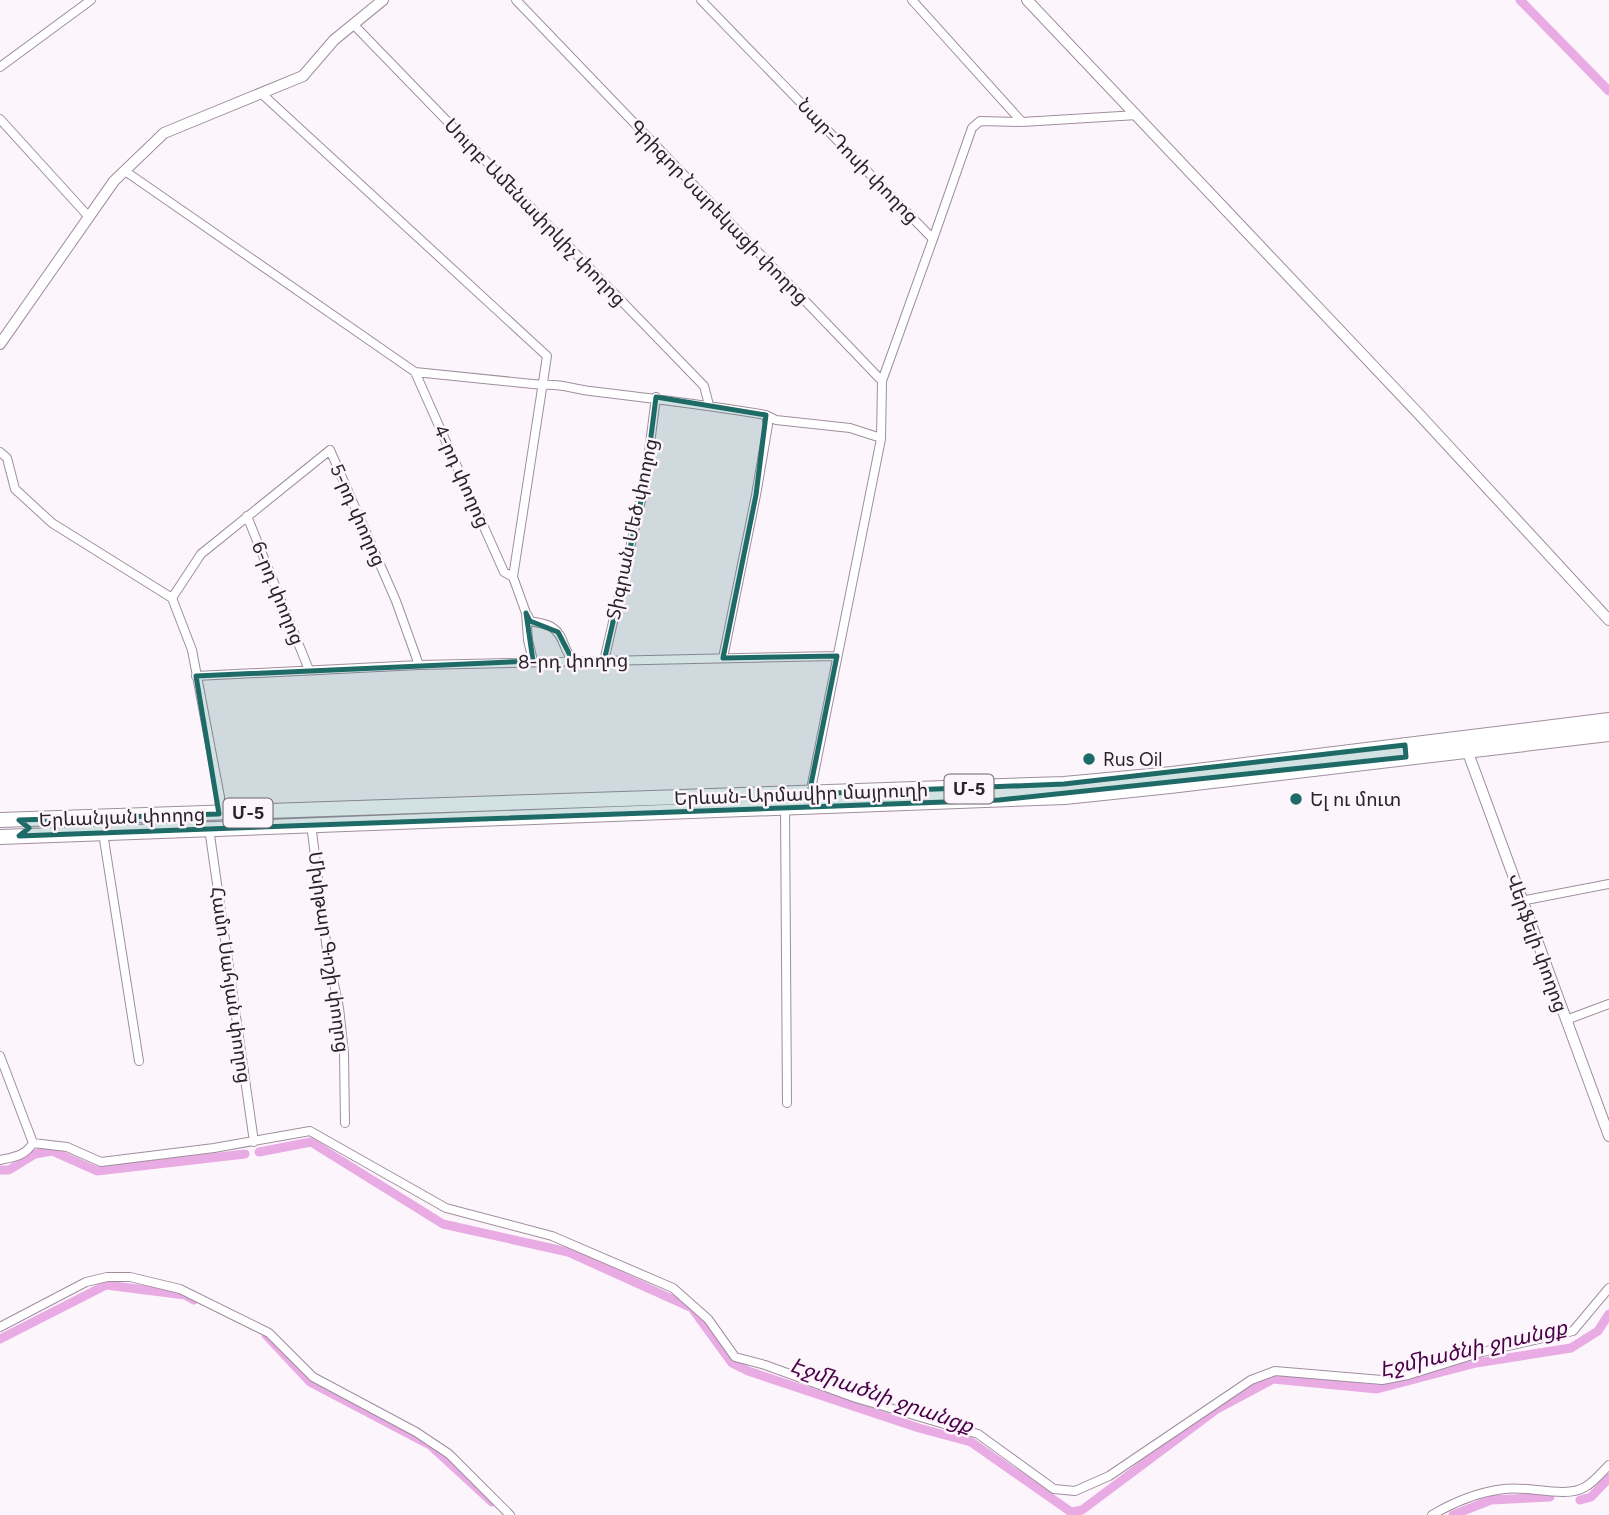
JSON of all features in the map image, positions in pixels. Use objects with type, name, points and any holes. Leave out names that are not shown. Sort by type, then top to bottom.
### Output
[{"type":"highway","name":"Մ-5","points":[[1438,747],[1609,720]]},
{"type":"highway","name":"Մ-5","points":[[1438,747],[1467,750],[1609,734]]},
{"type":"highway","name":"Երևան-Արմավիր մայրուղի","points":[[495,811],[785,807],[1065,797],[1170,786],[1438,747]]},
{"type":"highway","name":"Երևան-Արմավիր մայրուղի","points":[[495,811],[1065,784],[1406,751]]},
{"type":"highway","name":"Երևանյան փողոց","points":[[0,820],[495,811]]},
{"type":"highway","name":"Երևանյան փողոց","points":[[0,837],[312,824],[495,811]]},
{"type":"highway","points":[[19,820],[25,828],[19,836]]},
{"type":"main road","points":[[0,344],[114,181],[164,134],[303,76],[334,40],[383,0]]},
{"type":"main road","points":[[1027,0],[1609,620]]},
{"type":"main road","name":"Վերֆելի փողոց","points":[[1467,750],[1609,1136]]},
{"type":"street","points":[[0,67],[78,4],[91,0]]},
{"type":"street","name":"Գրիգոր Նարեկացի փողոց","points":[[516,0],[882,381]]},
{"type":"street","name":"Նար-Դոսի փողոց","points":[[701,0],[933,239],[972,128],[980,121],[1022,122],[1136,115]]},
{"type":"street","points":[[912,0],[1022,122]]},
{"type":"street","name":"Սուրբ Ամենափրկիչ փողոց","points":[[354,24],[704,386],[709,405]]},
{"type":"street","points":[[262,94],[547,356],[513,577]]},
{"type":"street","points":[[0,119],[89,217]]},
{"type":"street","points":[[125,171],[415,372],[555,384],[587,391],[656,397],[766,415],[776,420],[850,428],[881,439]]},
{"type":"street","points":[[810,794],[881,439],[882,381],[933,239]]},
{"type":"street","name":"4-րդ փողոց","points":[[415,372],[505,572],[513,577],[526,613],[533,662]]},
{"type":"street","name":"Տիգրան Մեծ փողոց","points":[[604,661],[645,483],[656,397]]},
{"type":"street","points":[[723,658],[756,495],[768,425],[766,415]]},
{"type":"street","name":"5-րդ փողոց","points":[[172,598],[201,554],[330,450],[396,601],[419,665]]},
{"type":"street","points":[[0,452],[7,458],[15,489],[52,523],[172,598],[192,650],[220,797],[219,814]]},
{"type":"street","name":"6-րդ փողոց","points":[[247,516],[309,670]]},
{"type":"street","points":[[526,613],[530,621],[551,626],[558,632],[566,652],[576,661]]},
{"type":"street","name":"8-րդ փողոց","points":[[197,677],[419,665],[837,656]]},
{"type":"street","points":[[785,807],[788,1103]]},
{"type":"street","name":"Մխիթար Գոշի փողոց","points":[[312,824],[327,950],[339,1008],[344,1053],[345,1123]]},
{"type":"street","name":"Համո Սահյան փողոց","points":[[209,828],[254,1142]]},
{"type":"street","points":[[103,833],[139,1062]]},
{"type":"street","points":[[1521,901],[1609,884]]},
{"type":"street","points":[[1566,1020],[1609,1004]]},
{"type":"street","points":[[0,1056],[33,1143]]},
{"type":"street","points":[[33,1143],[67,1147],[101,1162],[254,1142],[310,1131],[446,1208],[552,1236],[673,1288],[708,1319],[735,1357],[856,1398],[978,1434],[1055,1489],[1075,1491],[1109,1476],[1251,1380],[1275,1371],[1382,1380],[1408,1375],[1507,1345],[1573,1331],[1609,1288]]},
{"type":"street","points":[[0,1160],[27,1152],[33,1143]]},
{"type":"street","points":[[0,1327],[86,1282],[107,1277],[130,1277],[180,1289],[269,1333],[313,1377],[416,1432],[449,1454],[510,1515]]},
{"type":"street","points":[[1432,1515],[1464,1499],[1505,1488],[1556,1492],[1584,1489],[1609,1465]]},
{"type":"highlighted area","points":[[656,397],[766,415],[756,495],[723,658],[837,656],[809,794],[1064,784],[1405,745],[1406,757],[999,800],[19,836],[29,828],[19,820],[219,814],[196,676],[533,661],[526,613],[530,621],[558,632],[573,661],[604,661],[645,483]]},
{"type":"green space","points":[[1104,789],[54,828],[54,824]]},
{"type":"waterway","points":[[1520,0],[1609,91]]},
{"type":"waterway","name":"Էջմիածնի ջրանցք","points":[[259,1152],[311,1142],[443,1224],[568,1252],[692,1308],[732,1363],[748,1371],[919,1428],[971,1442],[1071,1512],[1082,1510],[1217,1409],[1273,1379],[1377,1389],[1476,1363],[1571,1348],[1598,1331],[1609,1314]]},
{"type":"waterway","name":"Էջմիածնի ջրանցք","points":[[0,1170],[9,1170],[35,1154],[52,1151],[97,1171],[245,1154]]},
{"type":"waterway","points":[[0,1339],[106,1285],[185,1295],[194,1300]]},
{"type":"waterway","points":[[266,1335],[310,1382],[430,1445],[492,1502]]},
{"type":"waterway","points":[[1580,1500],[1591,1497],[1609,1478]]},
{"type":"waterway","points":[[1453,1515],[1491,1500],[1550,1497]]},
{"type":"place","name":"Rus Oil","points":[[1089,759]]},
{"type":"place","name":"Ել ու մուտ","points":[[1296,799]]}]
